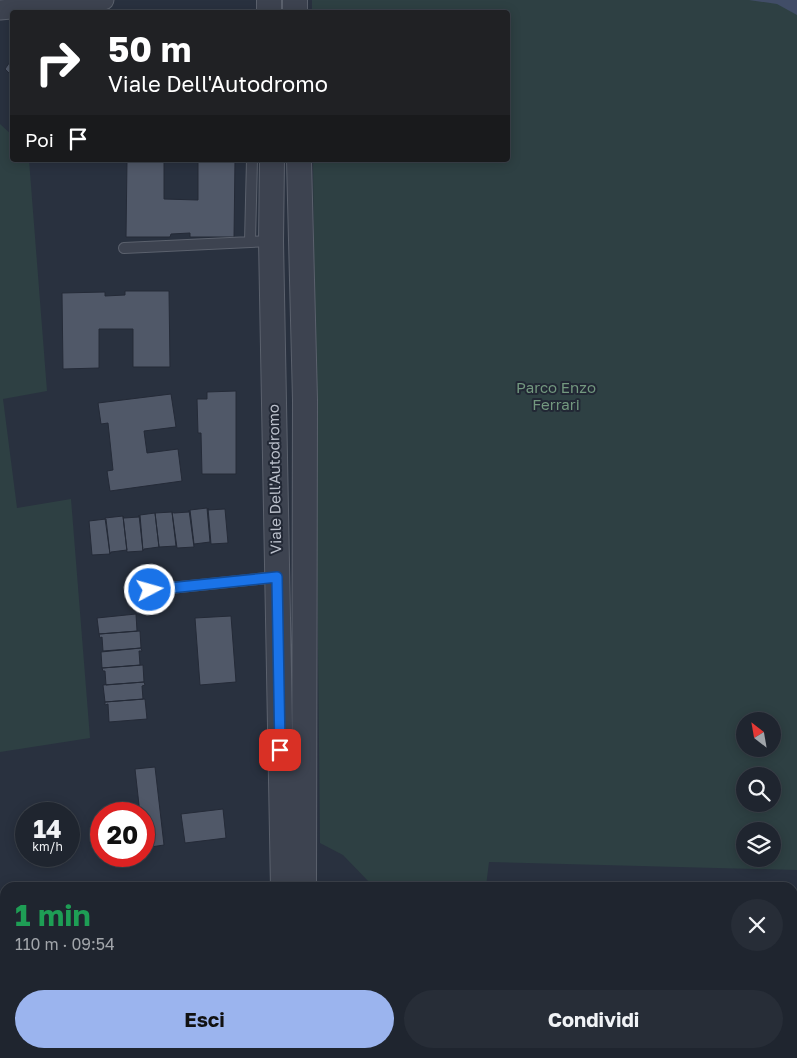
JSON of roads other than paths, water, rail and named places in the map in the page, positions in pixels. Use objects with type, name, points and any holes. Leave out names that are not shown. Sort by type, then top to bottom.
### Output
[{"type":"street","points":[[0,10],[104,0]]},
{"type":"street","name":"Viale Dell'Autodromo","points":[[272,162],[260,241],[277,577],[283,882]]},
{"type":"street","name":"Viale Dell'Autodromo","points":[[299,162],[305,400],[304,882]]},
{"type":"lane","points":[[124,248],[260,241],[252,162]]},
{"type":"lane","points":[[131,592],[277,577]]},
{"type":"water","points":[[749,0],[797,0],[797,15],[777,4]]},
{"type":"park label","name":"Parco Enzo Ferrari","points":[[556,396]]}]
